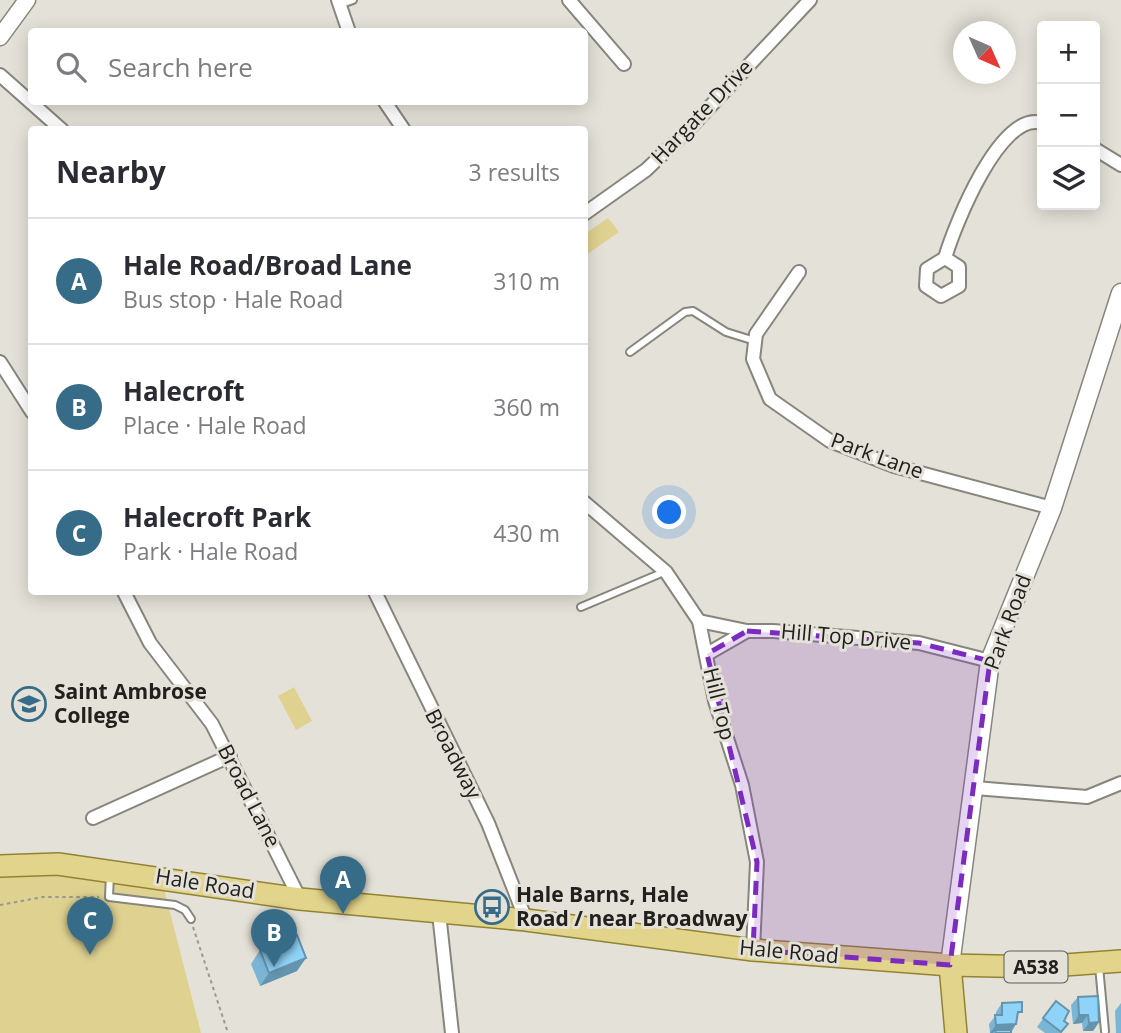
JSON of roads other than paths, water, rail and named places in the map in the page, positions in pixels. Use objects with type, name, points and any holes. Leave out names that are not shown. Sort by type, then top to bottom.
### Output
[{"type":"main road","name":"Park Road","points":[[950,965],[990,661],[1052,508],[1121,293]]},
{"type":"main road","name":"Hale Road","points":[[0,866],[58,864],[300,899],[526,920],[753,950],[950,965],[1036,967],[1121,961]]},
{"type":"main road","points":[[950,965],[956,1033]]},
{"type":"street","points":[[0,37],[27,0]]},
{"type":"street","points":[[569,0],[624,64]]},
{"type":"street","name":"Hargate Drive","points":[[588,211],[646,170],[689,129],[810,0]]},
{"type":"street","points":[[339,3],[348,28]]},
{"type":"street","points":[[0,75],[28,100]]},
{"type":"street","points":[[34,105],[57,126]]},
{"type":"street","points":[[387,105],[401,126]]},
{"type":"street","points":[[945,258],[955,223],[992,156],[1013,130],[1037,121]]},
{"type":"street","points":[[1100,152],[1121,165]]},
{"type":"street","points":[[755,341],[777,300],[799,272]]},
{"type":"street","name":"Park Lane","points":[[755,341],[753,359],[770,399],[830,442],[894,467],[1052,508]]},
{"type":"street","points":[[0,362],[28,406]]},
{"type":"street","name":"Hill Top","points":[[588,505],[666,572],[699,621],[715,701],[742,785],[757,862],[753,950]]},
{"type":"street","name":"Broad Lane","points":[[126,595],[150,643],[195,698],[230,756],[300,899]]},
{"type":"street","name":"Broadway","points":[[376,595],[488,823],[526,920]]},
{"type":"street","name":"Hill Top Drive","points":[[699,621],[747,631],[919,643],[990,661]]},
{"type":"street","points":[[707,654],[747,631]]},
{"type":"street","points":[[93,818],[230,756]]},
{"type":"street","points":[[975,788],[1087,797],[1121,783]]},
{"type":"street","points":[[439,913],[452,1033]]},
{"type":"lane","points":[[339,3],[354,0]]},
{"type":"lane","points":[[630,352],[685,312],[693,311],[726,332],[755,341]]},
{"type":"lane","points":[[581,607],[666,572]]},
{"type":"lane","points":[[110,872],[109,897],[175,905],[185,910],[191,919]]},
{"type":"lane","points":[[1099,964],[1105,1031]]},
{"type":"place","name":"Saint Ambrose College","points":[[29,704]]},
{"type":"place","name":"Hale Barns, Hale Road / near Broadway","points":[[492,907]]},
{"type":"place","name":"Hale Road/Broad Lane","points":[[343,914]]},
{"type":"place","name":"Halecroft Park","points":[[90,955]]},
{"type":"place","name":"Halecroft","points":[[274,967]]}]
